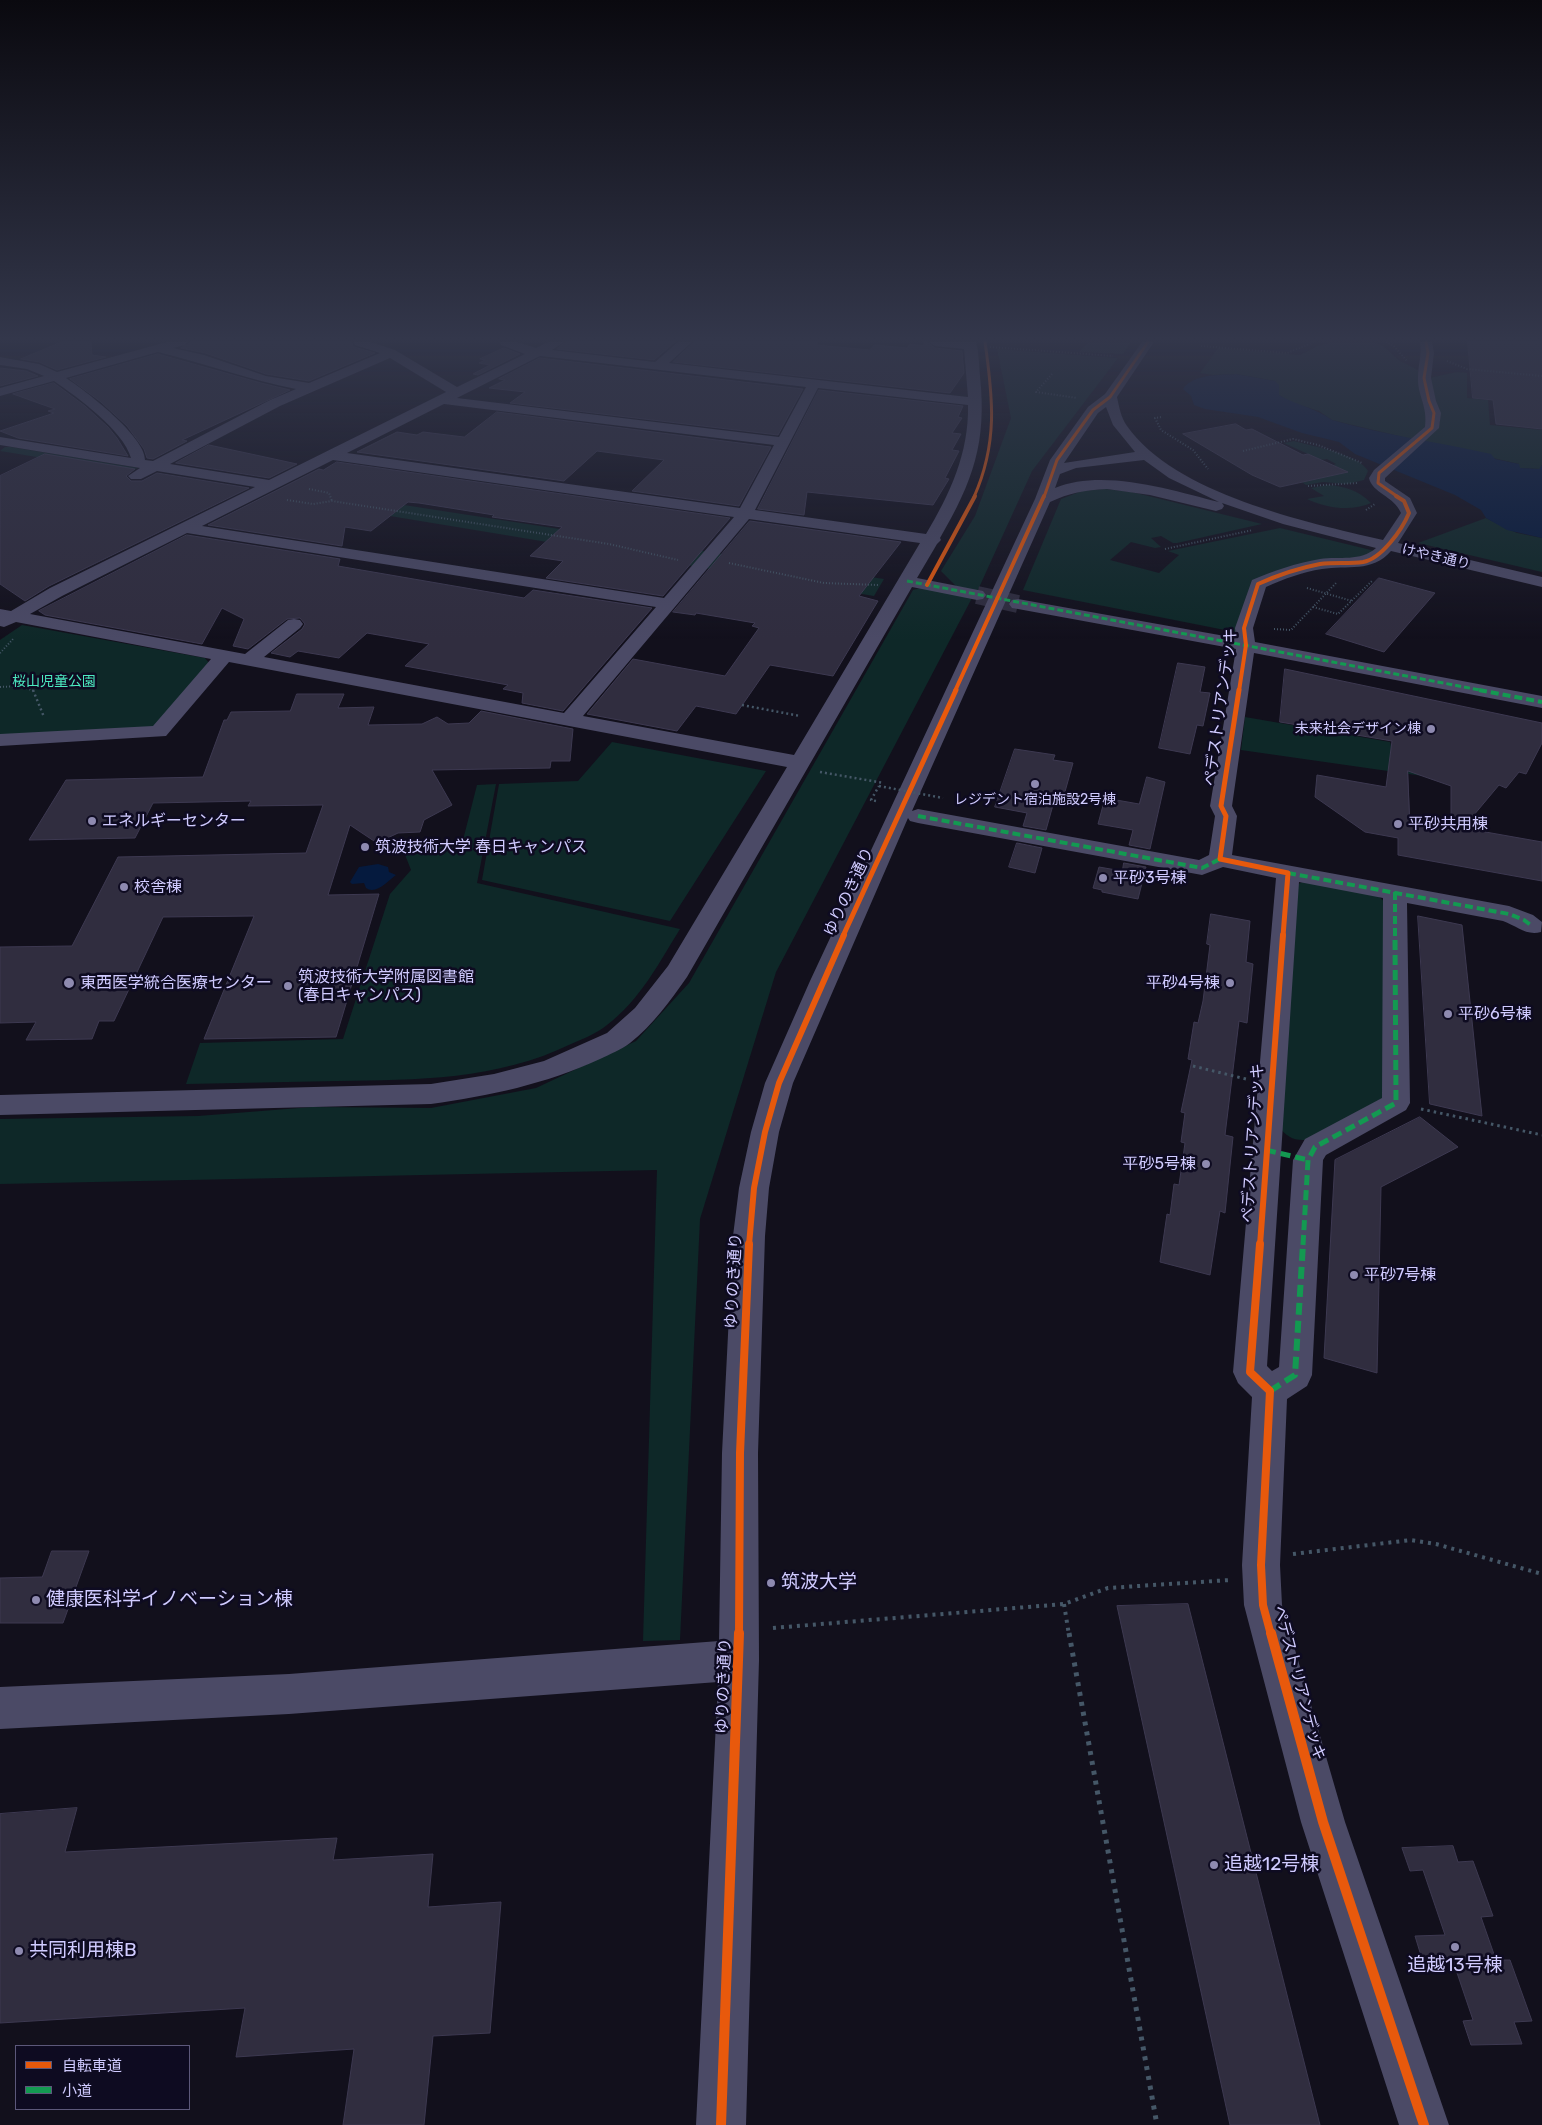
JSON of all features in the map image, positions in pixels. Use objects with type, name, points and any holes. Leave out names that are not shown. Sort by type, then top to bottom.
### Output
[{"type":"street","points":[[129,441],[138,456],[136,470]]},
{"type":"street","points":[[154,467],[202,441]]},
{"type":"street","points":[[3,619],[359,441]]},
{"type":"street","points":[[570,719],[745,514],[783,442],[776,441]]},
{"type":"street","points":[[0,1105],[431,1094],[484,1087],[531,1077],[571,1062],[618,1039],[658,999],[678,971],[932,540],[960,486],[973,441]]},
{"type":"street","name":"ゆりのき通り","points":[[721,2125],[739,1660],[740,1453],[749,1246],[754,1188],[765,1132],[779,1083],[823,981],[1048,485],[1057,460],[1071,441]]},
{"type":"street","points":[[1134,441],[1147,455],[1191,482],[1272,516]]},
{"type":"street","name":"ペデストリアンデッキ","points":[[1220,859],[1226,816],[1221,806],[1245,637],[1258,584],[1321,564],[1366,569],[1370,561],[1384,552],[1389,546],[1410,512],[1404,501],[1378,483],[1377,478],[1379,473],[1416,441]]},
{"type":"street","points":[[2,446],[255,493]]},
{"type":"street","points":[[331,455],[634,505],[745,514],[932,540]]},
{"type":"street","points":[[1147,455],[1074,464],[1048,485],[1056,491],[1080,485],[1109,484],[1272,516]]},
{"type":"street","points":[[136,470],[154,467],[271,485]]},
{"type":"street","name":"けやき通り","points":[[1272,516],[1542,582]]},
{"type":"street","points":[[186,528],[668,604]]},
{"type":"street","points":[[522,581],[535,568]]},
{"type":"street","points":[[907,581],[977,595]]},
{"type":"street","points":[[1018,604],[1245,637],[1542,702]]},
{"type":"street","points":[[3,619],[224,656],[570,719],[798,765]]},
{"type":"street","points":[[248,661],[294,624]]},
{"type":"street","points":[[0,740],[159,732],[224,656]]},
{"type":"street","points":[[918,816],[1202,868],[1220,859],[1509,914],[1524,920],[1532,926]]},
{"type":"street","name":"ペデストリアンデッキ","points":[[1288,873],[1250,1372],[1270,1391],[1261,1565],[1263,1605],[1323,1822],[1424,2125]]},
{"type":"street","points":[[1270,1391],[1295,1375],[1308,1160],[1315,1147],[1396,1103],[1395,892]]},
{"type":"street","points":[[1266,1150],[1308,1160]]},
{"type":"street","points":[[0,1708],[289,1694],[739,1660]]},
{"type":"path","points":[[1176,441],[1193,450],[1205,467],[1212,471]]},
{"type":"path","points":[[1243,451],[1284,441]]},
{"type":"path","points":[[1301,441],[1336,451],[1364,464]]},
{"type":"path","points":[[1308,486],[1325,483],[1348,485],[1362,482]]},
{"type":"path","points":[[302,488],[329,493],[332,501]]},
{"type":"path","points":[[280,499],[313,504],[332,501],[610,544],[683,561],[726,563],[753,567],[824,583],[882,586]]},
{"type":"path","points":[[1165,549],[1257,529]]},
{"type":"path","points":[[1245,637],[1291,630],[1326,594],[1366,569]]},
{"type":"path","points":[[1313,607],[1338,614],[1352,601],[1366,569]]},
{"type":"path","points":[[1272,578],[1352,601]]},
{"type":"path","points":[[0,687],[18,686],[34,690],[40,711],[47,719]]},
{"type":"path","points":[[742,705],[804,717]]},
{"type":"path","points":[[798,765],[884,783]]},
{"type":"path","points":[[876,801],[871,800],[878,786],[943,798]]},
{"type":"path","points":[[1192,1066],[1271,1084]]},
{"type":"path","points":[[1396,1103],[1542,1135]]},
{"type":"path","points":[[767,1628],[1064,1604],[1108,1588],[1249,1579],[1261,1565],[1278,1556],[1410,1540],[1436,1544],[1542,1574]]},
{"type":"path","points":[[1064,1604],[1157,2125]]},
{"type":"green space","points":[[1002,441],[1055,441],[1032,471],[977,592],[959,589],[941,571],[975,516]]},
{"type":"green space","points":[[1295,441],[1345,455],[1363,465],[1368,471],[1364,480],[1347,484],[1323,482],[1306,485],[1302,482],[1347,472],[1333,465],[1336,464],[1327,459],[1321,460],[1284,443]]},
{"type":"green space","points":[[1542,441],[1542,465],[1540,469],[1519,468],[1519,464],[1424,442]]},
{"type":"green space","points":[[5,447],[138,468],[128,472],[0,451]]},
{"type":"green space","points":[[1327,485],[1339,486],[1350,490],[1361,495],[1371,503],[1363,506],[1339,508],[1322,505],[1307,499],[1324,496],[1311,488]]},
{"type":"green space","points":[[287,487],[884,579],[874,596],[269,496]]},
{"type":"green space","points":[[1105,489],[1132,492],[1262,524],[1177,543],[1173,543],[1161,536],[1151,538],[1161,547],[1155,548],[1131,542],[1110,560],[1159,573],[1179,555],[1168,551],[1280,528],[1375,551],[1370,556],[1262,578],[1235,632],[1023,590],[1061,499],[1082,491]]},
{"type":"green space","points":[[1486,518],[1517,533],[1542,538],[1542,572],[1418,543]]},
{"type":"green space","points":[[920,588],[973,596],[776,972],[700,1219],[680,1640],[643,1641],[657,1170],[0,1184],[0,1119],[198,1116],[312,1107],[431,1108],[536,1088],[636,1041],[689,983],[913,590]]},
{"type":"green space","name":"桜山児童公園","points":[[22,625],[205,658],[209,663],[156,726],[148,729],[0,736],[0,640]]},
{"type":"green space","points":[[1245,717],[1390,742],[1391,746],[1441,755],[1423,776],[1241,750]]},
{"type":"green space","points":[[612,742],[766,771],[670,921],[482,880],[499,784],[578,781]]},
{"type":"green space","points":[[496,784],[477,883],[680,929],[639,993],[619,1015],[594,1033],[543,1056],[514,1065],[456,1076],[397,1080],[186,1084],[200,1043],[343,1039],[390,894],[411,870],[402,847],[463,840],[477,785]]},
{"type":"green space","points":[[1304,881],[1378,896],[1387,904],[1388,1097],[1313,1139],[1297,1140],[1285,1134],[1278,1125],[1295,886]]},
{"type":"water","points":[[1336,441],[1427,441],[1491,454],[1495,459],[1519,464],[1520,468],[1539,469],[1542,465],[1542,538],[1507,530],[1486,518],[1481,510],[1455,495],[1355,454]]},
{"type":"water","points":[[378,864],[388,867],[389,872],[396,875],[374,890],[366,888],[364,883],[352,884],[350,882],[359,867]]},
{"type":"building","points":[[37,441],[119,441],[128,456]]},
{"type":"building","points":[[138,441],[187,441],[153,459],[147,458],[144,449]]},
{"type":"building","points":[[379,441],[725,441],[771,447],[739,506],[632,491],[664,460],[597,451],[564,481],[357,452]]},
{"type":"building","points":[[793,441],[957,441],[952,450],[959,451],[945,478],[949,479],[933,505],[807,492],[804,515],[758,509]]},
{"type":"building","points":[[1195,441],[1276,441],[1303,455],[1308,454],[1348,472],[1280,487],[1252,475]]},
{"type":"building","points":[[209,445],[297,464],[269,478],[176,463]]},
{"type":"building","points":[[45,454],[135,469],[126,476],[131,481],[142,481],[157,473],[249,488],[49,586],[25,601],[0,584],[0,476]]},
{"type":"building","points":[[337,462],[730,518],[663,596],[546,578],[563,561],[530,556],[562,527],[492,517],[494,515],[419,503],[408,502],[371,531],[345,527],[342,546],[208,525],[319,469],[323,470]]},
{"type":"building","points":[[750,521],[901,542],[859,596],[878,601],[833,676],[770,665],[736,714],[696,706],[677,731],[587,714],[633,659],[725,676],[759,628],[752,626],[755,623],[696,613],[695,615],[673,612]]},
{"type":"building","points":[[187,535],[340,559],[338,566],[524,598],[533,590],[652,608],[563,711],[522,703],[523,693],[503,689],[508,685],[405,666],[429,644],[367,633],[339,658],[298,651],[290,657],[271,653],[302,629],[305,624],[300,618],[287,619],[248,649],[233,646],[244,619],[222,608],[202,644],[45,615],[39,611]]},
{"type":"building","points":[[1379,578],[1435,593],[1384,652],[1326,634]]},
{"type":"building","points":[[1178,663],[1205,667],[1200,692],[1210,693],[1203,726],[1197,725],[1190,754],[1159,748]]},
{"type":"building","points":[[1285,669],[1542,723],[1542,743],[1526,774],[1519,772],[1506,788],[1499,785],[1463,828],[1542,842],[1542,881],[1398,855],[1398,838],[1365,832],[1315,797],[1317,775],[1386,787],[1392,741],[1280,722]],"holes":[[[1408,771],[1451,786],[1451,826],[1410,819]]]},
{"type":"building","points":[[297,694],[344,694],[338,708],[374,707],[368,725],[422,724],[437,717],[448,724],[469,723],[481,711],[573,729],[570,761],[551,761],[550,768],[432,770],[452,805],[424,820],[420,832],[398,833],[377,843],[350,825],[328,895],[379,894],[336,1037],[204,1039],[254,916],[163,917],[114,1021],[99,1021],[92,1039],[26,1040],[36,1022],[0,1023],[0,947],[72,946],[118,857],[306,853],[323,805],[248,806],[251,801],[153,803],[135,838],[29,840],[66,780],[203,777],[224,720],[227,720],[231,712],[290,711]]},
{"type":"building","name":"レジデント宿泊施設2号棟","points":[[1015,749],[1055,755],[1053,760],[1073,763],[1061,806],[1053,805],[1046,830],[1023,826],[1027,813],[995,807]]},
{"type":"building","points":[[1147,777],[1165,782],[1150,849],[1129,845],[1133,830],[1098,824],[1105,798],[1139,804]]},
{"type":"building","points":[[1017,843],[1042,848],[1035,873],[1009,867]]},
{"type":"building","points":[[1124,863],[1146,867],[1138,899],[1102,892],[1102,890],[1093,888],[1099,867],[1122,871]]},
{"type":"building","points":[[1211,914],[1250,921],[1246,962],[1253,964],[1247,1023],[1239,1021],[1225,1135],[1233,1137],[1225,1213],[1220,1211],[1210,1275],[1160,1262],[1167,1214],[1170,1215],[1174,1184],[1179,1185],[1185,1143],[1181,1142],[1185,1113],[1181,1112],[1192,1060],[1188,1059],[1194,1022],[1198,1023],[1203,1001],[1210,945],[1207,944]]},
{"type":"building","name":"平砂6号棟","points":[[1418,916],[1462,925],[1482,1116],[1430,1104]]},
{"type":"building","name":"平砂7号棟","points":[[1420,1117],[1458,1147],[1381,1187],[1377,1373],[1324,1358],[1335,1160]]},
{"type":"building","name":"健康医科学イノベーション棟","points":[[52,1551],[89,1551],[63,1623],[0,1623],[0,1578],[42,1577]]},
{"type":"building","name":"追越12号棟","points":[[1188,1604],[1320,2125],[1230,2125],[1117,1606]]},
{"type":"building","points":[[77,1808],[65,1852],[337,1838],[333,1860],[433,1854],[428,1907],[501,1902],[490,2033],[433,2036],[424,2125],[343,2125],[354,2049],[236,2057],[245,2008],[0,2023],[0,1814]]},
{"type":"building","name":"追越13号棟","points":[[1453,1846],[1458,1862],[1473,1861],[1493,1916],[1481,1917],[1496,1960],[1510,1960],[1532,2021],[1514,2022],[1522,2044],[1471,2045],[1463,2021],[1473,2020],[1452,1958],[1422,1959],[1415,1936],[1445,1935],[1423,1870],[1410,1871],[1402,1848]]},
{"type":"tunnel","points":[[977,595],[1018,604]]},
{"type":"marked path","points":[[907,581],[1542,702]]},
{"type":"marked path","points":[[918,816],[1202,868],[1220,859]]},
{"type":"marked path","points":[[1288,873],[1509,914],[1524,920],[1532,926]]},
{"type":"marked path","points":[[1270,1391],[1295,1375],[1308,1160],[1315,1147],[1396,1103],[1395,892]]},
{"type":"marked path","points":[[1266,1150],[1308,1160]]},
{"type":"cycle path","points":[[927,585],[958,531],[975,494],[983,475],[991,441]]},
{"type":"cycle path","points":[[721,2125],[739,1660],[740,1453],[749,1236],[754,1188],[765,1132],[779,1083],[823,981],[1043,499],[1057,460],[1071,441]]},
{"type":"cycle path","points":[[1416,441],[1379,473],[1377,478],[1378,483],[1404,501],[1409,513],[1404,523],[1376,557],[1361,562],[1333,562],[1313,566],[1258,584],[1244,628],[1246,645],[1221,806],[1226,816],[1220,859],[1288,873],[1250,1372],[1270,1391],[1261,1565],[1263,1605],[1323,1822],[1424,2125]]},
{"type":"place","name":"未来社会デザイン棟","points":[[1431,729]]},
{"type":"place","name":"レジデント宿泊施設2号棟","points":[[1035,784]]},
{"type":"place","name":"エネルギーセンター","points":[[92,821]]},
{"type":"place","name":"平砂共用棟","points":[[1398,824]]},
{"type":"place","name":"筑波技術大学 春日キャンパス","points":[[365,847]]},
{"type":"place","name":"平砂3号棟","points":[[1103,878]]},
{"type":"place","name":"校舎棟","points":[[124,887]]},
{"type":"place","name":"東西医学統合医療センター","points":[[69,983]]},
{"type":"place","name":"平砂4号棟","points":[[1230,983]]},
{"type":"place","name":"筑波技術大学附属図書館 (春日キャンパス)","points":[[288,986]]},
{"type":"place","name":"平砂6号棟","points":[[1448,1014]]},
{"type":"place","name":"平砂5号棟","points":[[1206,1164]]},
{"type":"place","name":"平砂7号棟","points":[[1354,1275]]},
{"type":"place","name":"筑波大学","points":[[771,1583]]},
{"type":"place","name":"健康医科学イノベーション棟","points":[[36,1600]]},
{"type":"place","name":"追越12号棟","points":[[1214,1865]]},
{"type":"place","name":"追越13号棟","points":[[1455,1947]]},
{"type":"place","name":"共同利用棟B","points":[[19,1951]]}]
